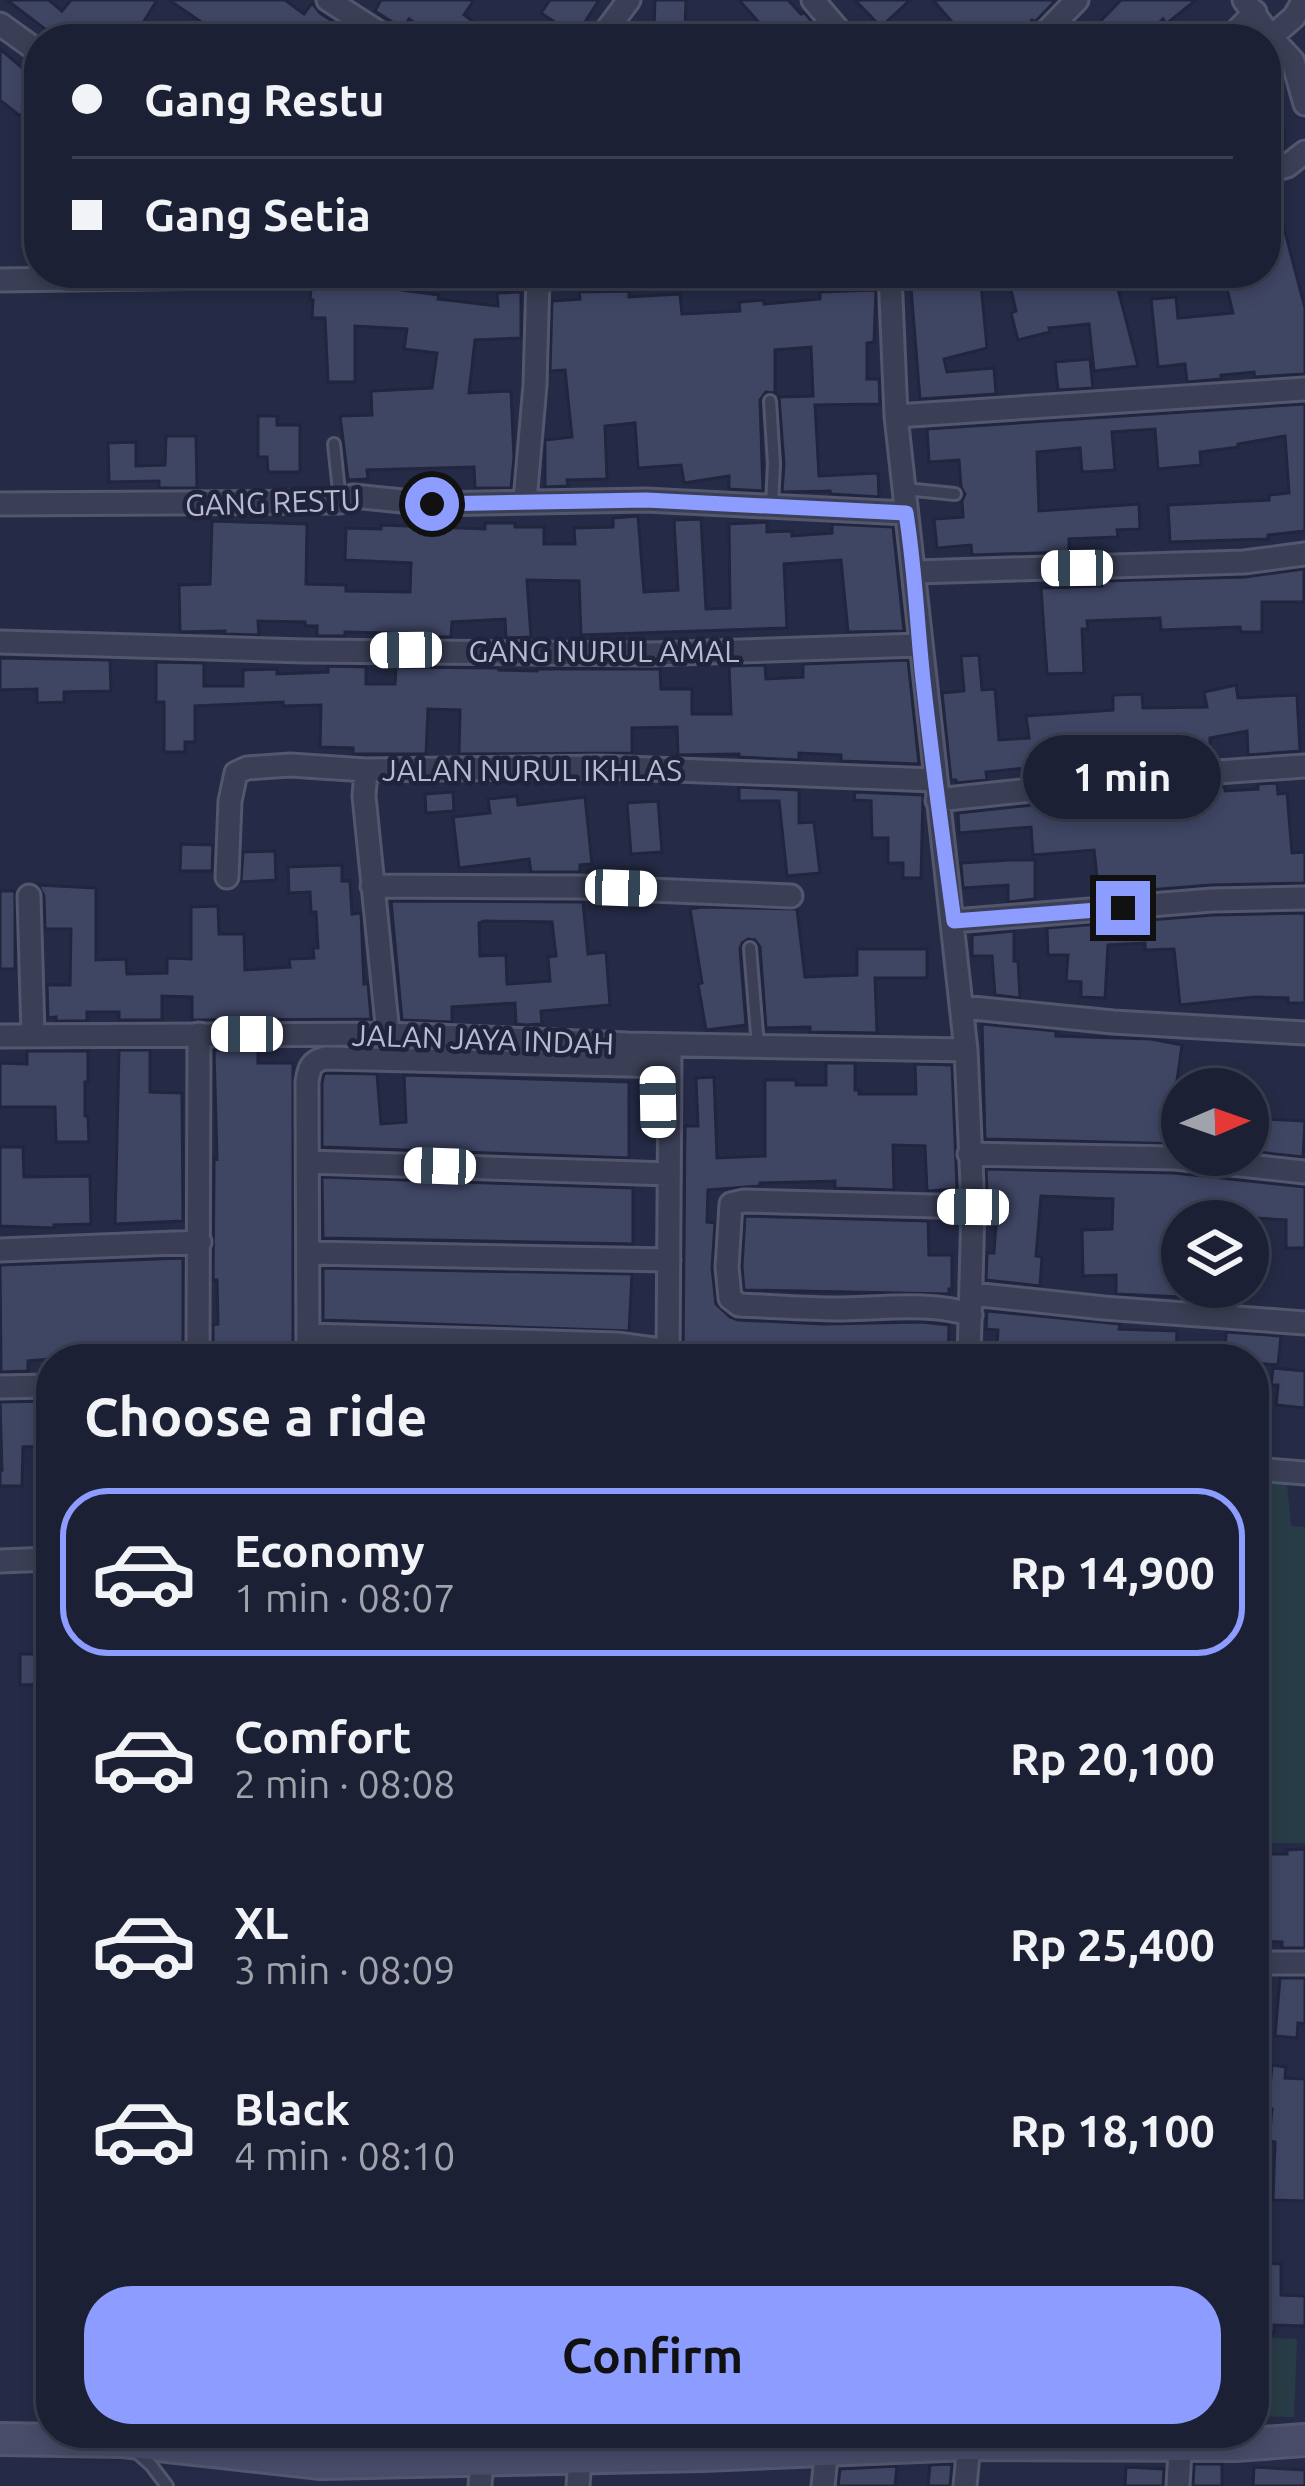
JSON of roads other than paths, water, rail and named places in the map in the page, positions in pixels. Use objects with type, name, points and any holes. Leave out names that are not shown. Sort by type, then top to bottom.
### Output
[{"type":"street","points":[[328,0],[366,24]]},
{"type":"street","points":[[598,0],[624,6]]},
{"type":"street","points":[[813,0],[833,24]]},
{"type":"street","points":[[1054,24],[1077,0]]},
{"type":"street","points":[[1281,28],[1304,0]]},
{"type":"street","points":[[1299,55],[1305,104]]},
{"type":"street","points":[[525,501],[538,288]]},
{"type":"street","points":[[896,288],[896,416],[966,1050],[973,1207],[970,1344]]},
{"type":"street","points":[[896,416],[1305,389]]},
{"type":"street","name":"GANG RESTU","points":[[0,504],[340,502],[353,496],[432,504],[646,500],[906,513]]},
{"type":"street","points":[[915,572],[1244,562],[1305,554]]},
{"type":"street","name":"GANG NURUL AMAL","points":[[0,642],[652,654],[920,645]]},
{"type":"street","name":"JALAN NURUL IKHLAS","points":[[227,877],[230,801],[236,773],[247,768],[600,767],[936,790],[1305,766]]},
{"type":"street","points":[[365,770],[388,1034]]},
{"type":"street","points":[[372,886],[579,886],[791,896]]},
{"type":"street","points":[[29,896],[33,1034]]},
{"type":"street","points":[[954,921],[1212,900],[1305,898]]},
{"type":"street","points":[[962,1006],[1113,1022],[1305,1033]]},
{"type":"street","points":[[198,1344],[200,1034]]},
{"type":"street","name":"JALAN JAYA INDAH","points":[[0,1036],[388,1034],[664,1056],[758,1046],[966,1050]]},
{"type":"street","points":[[309,1344],[309,1068],[316,1060],[664,1056],[663,1344]]},
{"type":"street","points":[[969,1154],[1175,1158],[1305,1172]]},
{"type":"street","points":[[309,1162],[664,1174]]},
{"type":"street","points":[[973,1207],[731,1204],[730,1298],[740,1305],[1103,1308],[1305,1323]]},
{"type":"street","points":[[0,1250],[200,1242]]},
{"type":"street","points":[[308,1253],[663,1260]]},
{"type":"street","points":[[309,1335],[616,1344]]},
{"type":"street","points":[[0,1387],[36,1386]]},
{"type":"street","points":[[1269,1470],[1305,1473]]},
{"type":"street","points":[[0,1561],[36,1560]]},
{"type":"street","points":[[1269,1963],[1305,1963]]},
{"type":"street","points":[[0,2438],[36,2438]]},
{"type":"street","points":[[1269,2439],[1305,2440]]},
{"type":"street","points":[[180,2448],[320,2475],[421,2448]]},
{"type":"street","points":[[427,2448],[481,2473],[579,2472],[684,2448]]},
{"type":"street","points":[[813,2448],[823,2486]]},
{"type":"street","points":[[960,2448],[965,2486]]},
{"type":"street","points":[[1178,2486],[1180,2448]]},
{"type":"lane","points":[[770,401],[772,507]]},
{"type":"lane","points":[[334,444],[340,502]]},
{"type":"lane","points":[[905,489],[955,494]]},
{"type":"lane","points":[[750,948],[758,1046]]},
{"type":"lane","points":[[134,2448],[166,2486]]}]
